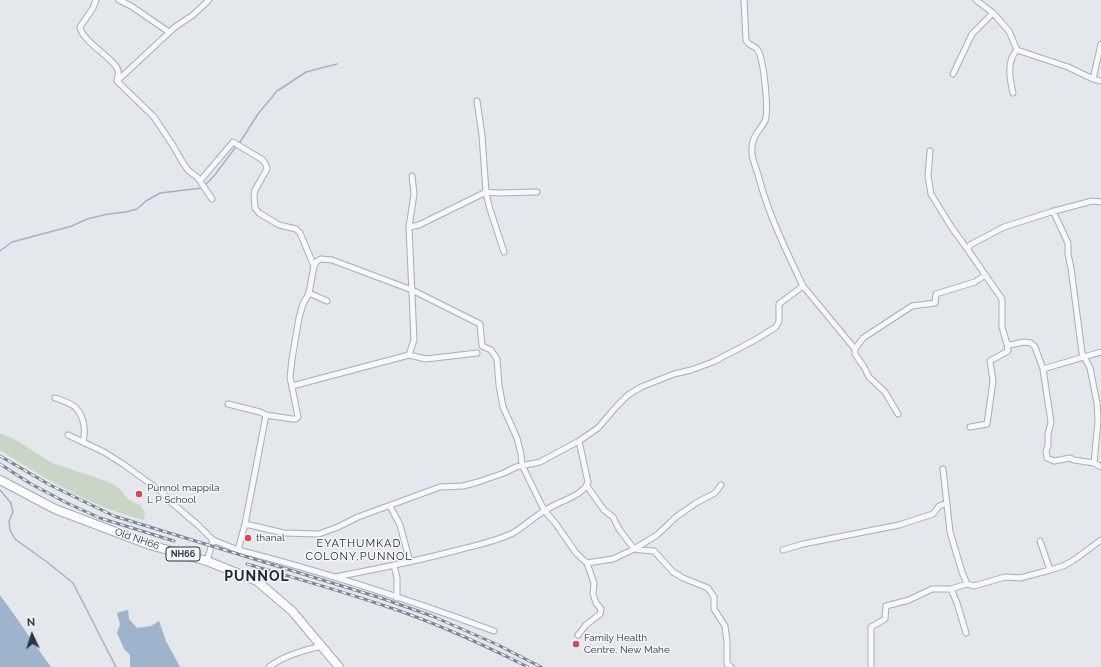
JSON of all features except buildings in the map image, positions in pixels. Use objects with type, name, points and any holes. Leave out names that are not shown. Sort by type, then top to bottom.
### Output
[{"type":"main road","name":"Old NH66","points":[[0,480],[55,509],[150,545],[207,561],[257,581],[292,612],[339,667]]},
{"type":"street","points":[[96,0],[93,8],[80,28],[96,48],[116,65],[118,72],[117,81]]},
{"type":"street","points":[[119,0],[131,6],[169,32]]},
{"type":"street","points":[[117,81],[169,32],[193,15],[209,0]]},
{"type":"street","points":[[744,0],[746,40],[748,44],[757,49],[759,52],[763,68],[767,108],[765,120],[754,136],[752,156],[765,199],[783,244],[803,286],[855,349],[855,354],[869,377],[885,392],[898,414]]},
{"type":"street","points":[[976,0],[993,13],[1009,32],[1017,50],[1068,67],[1093,79],[1101,81]]},
{"type":"street","points":[[953,74],[972,34],[993,13]]},
{"type":"street","points":[[1093,79],[1101,44]]},
{"type":"street","points":[[1014,93],[1009,72],[1014,52],[1017,50]]},
{"type":"street","points":[[117,81],[154,117],[183,163],[212,198]]},
{"type":"street","points":[[477,100],[482,135],[486,192],[504,252]]},
{"type":"street","points":[[201,183],[233,142],[263,160],[267,169],[254,196],[256,208],[259,213],[279,225],[296,229],[300,233],[314,266]]},
{"type":"street","points":[[930,151],[928,176],[931,194],[952,228],[1002,299],[1002,327],[1008,351],[990,361],[993,381],[987,424],[970,427]]},
{"type":"street","points":[[409,355],[414,340],[409,227],[414,194],[412,176]]},
{"type":"street","points":[[409,227],[419,225],[486,192],[537,192]]},
{"type":"street","points":[[968,250],[970,245],[1004,226],[1092,201],[1101,202]]},
{"type":"street","points":[[1053,211],[1068,243],[1068,254],[1072,268],[1077,322],[1082,353],[1090,368],[1097,403],[1098,421],[1094,463]]},
{"type":"street","points":[[228,404],[260,412],[266,415],[296,419],[297,413],[290,377],[295,335],[303,304],[309,293],[314,266],[317,261],[321,259],[327,259],[412,290],[480,324],[482,346],[491,350],[497,359],[499,385],[503,407],[517,438],[522,466],[544,510],[556,524],[576,553],[586,563],[594,583],[593,594],[596,603],[601,609],[600,614],[586,625],[578,635]]},
{"type":"street","points":[[855,349],[863,338],[912,306],[935,303],[936,294],[976,282],[985,275]]},
{"type":"street","points":[[245,524],[284,533],[319,534],[338,528],[358,518],[440,487],[463,486],[522,466],[540,462],[579,441],[598,428],[624,399],[641,388],[674,374],[713,362],[750,343],[776,327],[779,321],[779,304],[803,286]]},
{"type":"street","points":[[309,293],[328,301]]},
{"type":"street","points":[[1007,344],[1010,345],[1024,342],[1030,343],[1035,347],[1043,369],[1051,422],[1046,451],[1047,458],[1054,461],[1070,458],[1094,463],[1101,467]]},
{"type":"street","points":[[1043,369],[1101,352]]},
{"type":"street","points":[[292,386],[409,355],[426,359],[477,353]]},
{"type":"street","points":[[55,398],[76,408],[82,418],[85,429],[83,441]]},
{"type":"street","points":[[238,550],[245,524],[266,415]]},
{"type":"street","points":[[68,435],[83,441],[123,464],[150,483],[213,540],[238,550],[336,577],[494,631]]},
{"type":"street","points":[[336,577],[410,562],[486,544],[512,533],[531,521],[544,510],[572,497],[586,486],[588,482],[579,441]]},
{"type":"street","points":[[943,469],[950,532],[967,584]]},
{"type":"street","points":[[586,563],[613,559],[657,535],[676,517],[696,503],[715,493],[721,485]]},
{"type":"street","points":[[586,486],[604,510],[613,517],[619,529],[634,548],[654,551],[673,572],[683,578],[708,588],[714,597],[714,609],[725,626],[727,664],[731,667]]},
{"type":"street","points":[[783,550],[803,544],[899,525],[933,514],[939,506],[947,503]]},
{"type":"street","points":[[390,506],[400,525],[410,562]]},
{"type":"street","points":[[207,561],[213,540]]},
{"type":"street","points":[[872,667],[871,627],[885,619],[886,606],[909,600],[932,589],[951,590],[967,584],[974,586],[1005,577],[1020,578],[1050,570],[1063,566],[1074,560],[1101,540]]},
{"type":"street","points":[[1040,541],[1050,570]]},
{"type":"street","points":[[394,565],[397,578],[397,598]]},
{"type":"street","points":[[951,590],[957,603],[966,634]]},
{"type":"street","points":[[269,667],[308,649],[322,646]]},
{"type":"green space","points":[[0,433],[16,440],[52,463],[109,482],[119,488],[128,499],[141,506],[145,513],[144,520],[125,515],[87,500],[33,471],[0,450]]},
{"type":"water","points":[[0,595],[38,649],[51,667],[0,667]]},
{"type":"water","points":[[128,610],[129,619],[137,628],[151,626],[159,621],[166,641],[180,667],[130,667],[130,655],[124,649],[117,633],[120,624],[117,614]]},
{"type":"waterway","points":[[240,142],[258,114],[277,91],[306,72],[337,64]]},
{"type":"waterway","points":[[205,185],[214,176],[235,148]]},
{"type":"waterway","points":[[0,251],[12,242],[72,226],[87,219],[137,209],[146,201],[160,193],[202,188]]},
{"type":"waterway","points":[[0,490],[11,503],[13,512],[9,521],[10,530],[15,539],[73,583],[116,667]]},
{"type":"railway","points":[[0,456],[50,485],[114,516],[381,598],[432,616],[496,644],[541,667]]},
{"type":"railway","points":[[0,464],[31,484],[100,518],[174,541]]},
{"type":"railway","points":[[247,564],[398,610],[473,641],[528,667]]},
{"type":"place","name":"Punnol mappila L P School","points":[[139,494]]},
{"type":"place","name":"thanal","points":[[248,538]]},
{"type":"place","name":"Family Health Centre, New Mahe","points":[[576,644]]},
{"type":"district","name":"EYATHUMKAD COLONY,PUNNOL","points":[[359,550]]},
{"type":"district","name":"PUNNOL","points":[[257,577]]}]
